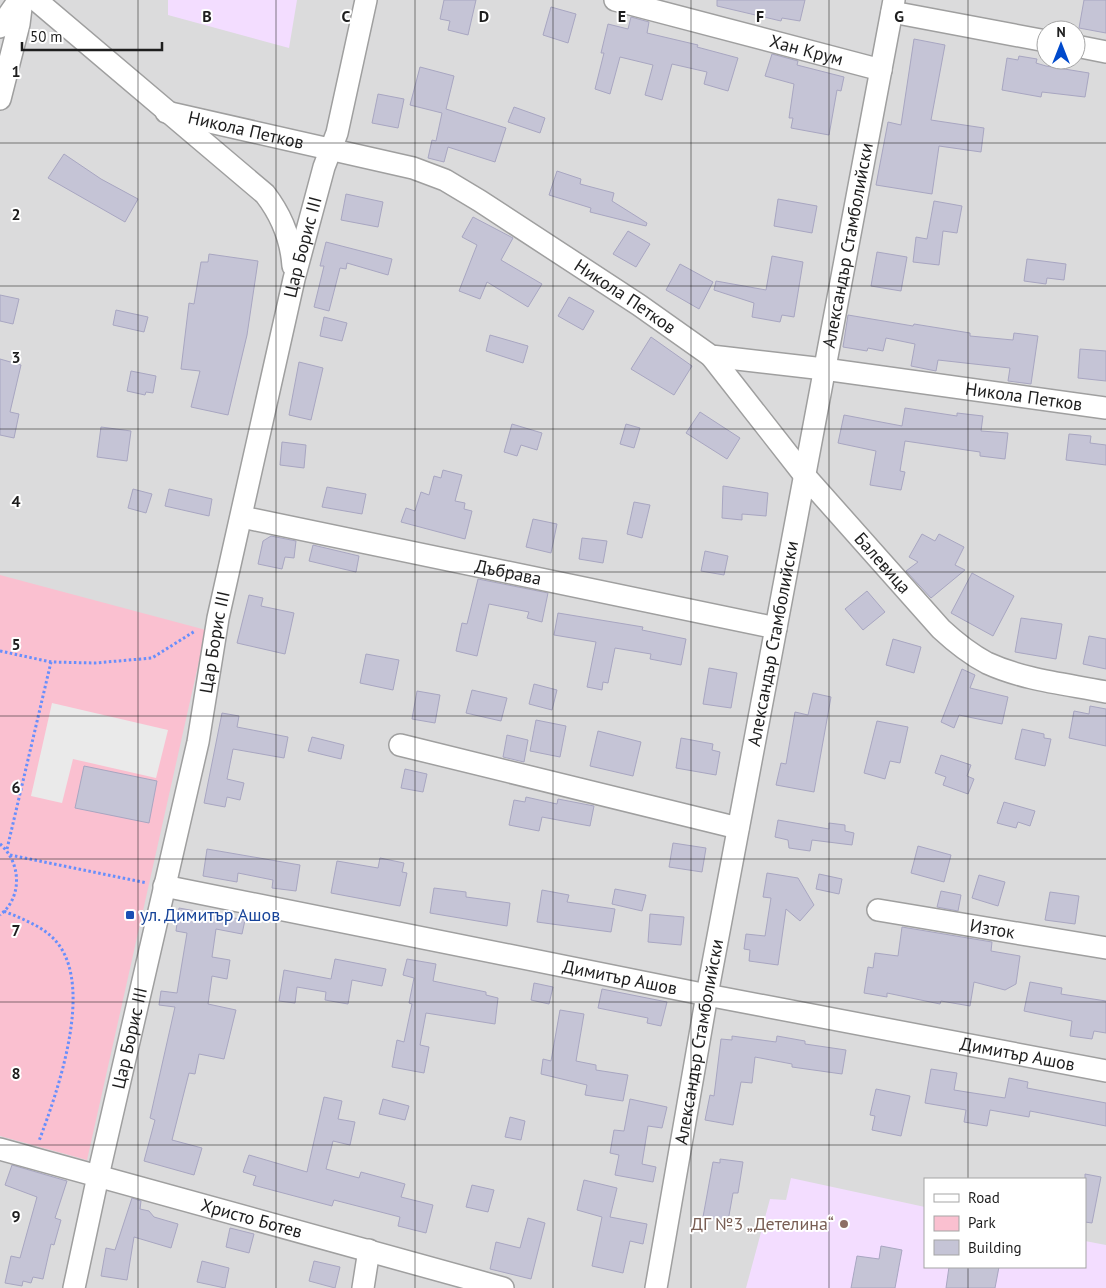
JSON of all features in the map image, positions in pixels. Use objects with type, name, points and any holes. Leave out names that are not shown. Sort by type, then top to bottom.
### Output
[{"type":"street","points":[[0,27],[21,0]]},
{"type":"street","points":[[0,99],[19,24],[21,0]]},
{"type":"street","points":[[36,0],[166,112],[249,178],[279,212],[292,250],[294,279]]},
{"type":"street","name":"Цар Борис III","points":[[74,1288],[198,742],[218,618],[294,279],[324,167],[337,134],[366,0]]},
{"type":"street","name":"Хан Крум","points":[[615,0],[881,70]]},
{"type":"street","points":[[893,6],[1036,39]]},
{"type":"street","name":"Александър Стамболийски","points":[[656,1288],[707,995],[893,6]]},
{"type":"street","points":[[1086,48],[1106,52]]},
{"type":"street","name":"Никола Петков","points":[[166,112],[413,168],[445,180],[549,245],[710,356],[824,369],[1106,408]]},
{"type":"street","name":"Балевица","points":[[710,356],[805,476],[923,610],[963,648],[986,662],[1013,673],[1106,692]]},
{"type":"street","name":"Дъбрава","points":[[242,517],[776,628]]},
{"type":"street","points":[[400,745],[738,828]]},
{"type":"street","name":"Димитър Ашов","points":[[164,886],[707,995],[1106,1071]]},
{"type":"street","name":"Изток","points":[[878,910],[1106,948]]},
{"type":"street","name":"Христо Ботев","points":[[0,1149],[503,1288]]},
{"type":"street","points":[[363,1288],[369,1250]]},
{"type":"path","points":[[0,651],[51,662],[95,663],[152,658],[218,618]]},
{"type":"path","points":[[6,849],[51,662]]},
{"type":"path","points":[[0,844],[10,855],[16,869],[17,884],[13,899],[0,915]]},
{"type":"path","points":[[10,855],[164,886]]},
{"type":"path","points":[[4,911],[46,931],[60,946],[67,963],[71,981],[73,1005],[59,1086],[32,1158]]},
{"type":"shaded area","points":[[0,0],[1106,0],[1106,1288],[0,1288]]},
{"type":"shaded area","points":[[168,0],[297,0],[289,48],[168,15]]},
{"type":"shaded area","points":[[52,703],[168,730],[156,778],[73,759],[62,803],[31,796]]},
{"type":"shaded area","name":"ДГ №3 „Детелина“","points":[[791,1178],[924,1207],[924,1268],[1086,1268],[1086,1241],[1106,1245],[1106,1288],[746,1288],[770,1199],[786,1200]]},
{"type":"green space","points":[[0,575],[206,630],[87,1160],[0,1136]]},
{"type":"building","points":[[444,0],[476,0],[468,35],[448,30],[450,21],[440,19]]},
{"type":"building","points":[[717,0],[805,0],[800,21],[782,18],[781,21],[717,6]]},
{"type":"building","points":[[1084,0],[1106,0],[1106,33],[1086,29],[1086,20],[1080,20]]},
{"type":"building","points":[[551,7],[576,14],[568,43],[543,35]]},
{"type":"building","points":[[631,17],[649,22],[647,33],[698,45],[697,47],[738,58],[728,91],[704,84],[707,72],[672,64],[662,100],[645,95],[653,65],[620,57],[610,94],[595,89],[604,53],[601,53],[608,24],[628,29]]},
{"type":"building","points":[[914,39],[945,45],[931,120],[984,128],[981,152],[939,146],[932,194],[876,185],[888,122],[901,125]]},
{"type":"building","points":[[772,54],[798,61],[797,65],[844,77],[841,91],[837,90],[829,135],[791,128],[793,118],[789,118],[794,84],[765,76]]},
{"type":"building","points":[[1019,56],[1036,59],[1036,70],[1071,70],[1089,73],[1085,97],[1042,92],[1041,97],[1002,90],[1007,58],[1018,60]]},
{"type":"building","points":[[420,67],[454,76],[446,109],[506,128],[495,162],[448,147],[444,162],[428,158],[432,140],[436,141],[442,113],[410,105]]},
{"type":"building","points":[[378,94],[404,99],[398,128],[372,123]]},
{"type":"building","points":[[514,107],[545,118],[540,133],[508,122]]},
{"type":"building","points":[[64,154],[101,179],[138,199],[125,222],[48,178]]},
{"type":"building","points":[[557,171],[581,179],[580,184],[614,193],[612,201],[647,223],[646,226],[590,212],[591,208],[549,195]]},
{"type":"building","points":[[346,194],[383,202],[378,227],[341,220]]},
{"type":"building","points":[[778,199],[817,206],[812,233],[774,226]]},
{"type":"building","points":[[934,201],[962,206],[957,233],[943,231],[939,265],[913,262],[916,237],[927,239]]},
{"type":"building","points":[[473,217],[513,238],[501,260],[542,284],[528,307],[487,282],[480,299],[459,291],[477,245],[462,237]]},
{"type":"building","points":[[628,231],[650,244],[636,267],[613,254]]},
{"type":"building","points":[[326,242],[392,259],[388,275],[347,263],[346,269],[340,268],[329,311],[314,307],[324,266],[320,266]]},
{"type":"building","points":[[877,252],[907,257],[901,291],[871,286]]},
{"type":"building","points":[[209,254],[258,261],[247,335],[228,415],[191,407],[200,371],[181,369],[189,303],[194,304],[201,262],[208,262]]},
{"type":"building","points":[[772,256],[803,262],[794,317],[782,315],[780,322],[752,317],[754,303],[714,290],[716,281],[766,290]]},
{"type":"building","points":[[1027,259],[1066,264],[1064,280],[1047,278],[1046,284],[1024,281]]},
{"type":"building","points":[[680,264],[713,282],[699,309],[666,290]]},
{"type":"building","points":[[0,295],[19,299],[13,324],[0,321]]},
{"type":"building","points":[[569,297],[594,311],[583,330],[558,316]]},
{"type":"building","points":[[116,310],[148,317],[144,332],[113,325]]},
{"type":"building","points":[[848,315],[970,333],[970,336],[1013,340],[1014,333],[1038,336],[1031,384],[1008,381],[1010,368],[938,360],[936,371],[911,366],[915,344],[886,338],[883,351],[868,348],[867,351],[843,347]]},
{"type":"building","points":[[324,317],[347,323],[342,341],[320,336]]},
{"type":"building","points":[[490,335],[528,346],[523,363],[486,351]]},
{"type":"building","points":[[651,337],[692,366],[674,395],[631,369]]},
{"type":"building","points":[[1080,349],[1106,351],[1106,381],[1078,378]]},
{"type":"building","points":[[0,359],[21,365],[10,412],[19,414],[14,438],[0,435]]},
{"type":"building","points":[[299,362],[323,368],[311,420],[289,415]]},
{"type":"building","points":[[131,371],[156,376],[153,393],[146,392],[145,395],[127,391]]},
{"type":"building","points":[[905,408],[957,416],[957,413],[983,416],[981,431],[1008,433],[1005,459],[980,456],[980,452],[905,441],[900,471],[905,472],[901,490],[870,485],[876,451],[838,443],[844,415],[902,426]]},
{"type":"building","points":[[700,412],[740,438],[727,459],[686,433]]},
{"type":"building","points":[[512,424],[542,433],[537,450],[521,445],[517,456],[504,452]]},
{"type":"building","points":[[626,424],[640,428],[634,448],[620,444]]},
{"type":"building","points":[[101,427],[131,431],[127,461],[97,457]]},
{"type":"building","points":[[1069,434],[1091,436],[1090,443],[1106,445],[1106,465],[1066,460]]},
{"type":"building","points":[[282,442],[306,445],[304,468],[280,465]]},
{"type":"building","points":[[443,470],[462,475],[455,501],[465,503],[464,509],[472,511],[465,539],[401,522],[406,508],[415,511],[421,492],[429,495],[434,476],[441,478]]},
{"type":"building","points":[[723,486],[768,493],[766,516],[742,514],[742,520],[722,518]]},
{"type":"building","points":[[327,487],[366,494],[362,514],[322,507]]},
{"type":"building","points":[[133,489],[152,494],[146,513],[128,508]]},
{"type":"building","points":[[169,489],[212,499],[209,516],[165,506]]},
{"type":"building","points":[[634,502],[650,505],[642,538],[627,534]]},
{"type":"building","points":[[533,519],[557,524],[551,553],[526,547]]},
{"type":"building","points":[[922,534],[935,541],[939,534],[964,547],[955,565],[965,570],[931,598],[906,571],[918,562],[909,557]]},
{"type":"building","points":[[271,536],[296,541],[294,558],[285,557],[282,569],[258,564],[263,541]]},
{"type":"building","points":[[582,538],[607,541],[603,563],[579,559]]},
{"type":"building","points":[[313,545],[359,556],[356,572],[309,561]]},
{"type":"building","points":[[705,551],[728,556],[724,575],[701,571]]},
{"type":"building","points":[[972,573],[1014,596],[993,636],[951,613]]},
{"type":"building","points":[[478,579],[548,593],[542,622],[527,618],[529,612],[489,604],[477,656],[456,651],[462,623],[467,624]]},
{"type":"building","points":[[867,591],[885,612],[863,630],[845,609]]},
{"type":"building","points":[[249,595],[263,598],[261,606],[294,613],[285,654],[237,643]]},
{"type":"building","points":[[558,613],[643,627],[642,630],[686,639],[681,665],[650,659],[651,654],[615,648],[608,683],[603,682],[602,690],[587,687],[596,642],[554,635]]},
{"type":"building","points":[[1021,618],[1062,624],[1056,659],[1015,652]]},
{"type":"building","points":[[1089,636],[1106,639],[1106,669],[1083,664]]},
{"type":"building","points":[[893,639],[921,647],[914,673],[886,665]]},
{"type":"building","points":[[366,654],[399,660],[393,690],[360,683]]},
{"type":"building","points":[[709,668],[737,673],[731,708],[703,704]]},
{"type":"building","points":[[962,669],[975,675],[970,688],[1008,697],[1002,724],[959,715],[954,728],[941,722]]},
{"type":"building","points":[[534,684],[557,690],[552,710],[529,704]]},
{"type":"building","points":[[472,690],[507,698],[501,721],[466,713]]},
{"type":"building","points":[[417,691],[440,695],[435,723],[412,719]]},
{"type":"building","points":[[813,693],[831,697],[814,792],[776,785],[781,763],[786,764],[795,712],[808,715]]},
{"type":"building","points":[[1090,706],[1106,709],[1106,746],[1069,738],[1074,711],[1089,714]]},
{"type":"building","points":[[222,713],[239,716],[237,727],[288,737],[284,758],[233,749],[227,779],[244,783],[240,800],[227,797],[225,807],[204,803]]},
{"type":"building","points":[[536,720],[566,726],[560,757],[530,751]]},
{"type":"building","points":[[877,721],[908,727],[900,763],[890,761],[885,779],[864,773]]},
{"type":"building","points":[[1022,729],[1044,734],[1044,738],[1051,739],[1045,766],[1015,759]]},
{"type":"building","points":[[598,731],[641,742],[633,776],[590,766]]},
{"type":"building","points":[[507,735],[528,740],[524,762],[503,757]]},
{"type":"building","points":[[312,737],[344,745],[341,759],[308,751]]},
{"type":"building","points":[[681,738],[713,744],[712,750],[720,752],[716,775],[676,768]]},
{"type":"building","points":[[941,755],[971,765],[967,776],[974,779],[968,794],[943,785],[946,777],[935,773]]},
{"type":"building","points":[[84,766],[157,781],[149,823],[75,808]]},
{"type":"building","points":[[405,769],[427,774],[423,792],[401,788]]},
{"type":"building","points":[[526,797],[557,804],[558,799],[594,806],[590,826],[542,817],[539,831],[509,825],[514,800],[525,802]]},
{"type":"building","points":[[1004,802],[1035,811],[1030,826],[1018,822],[1016,828],[997,823]]},
{"type":"building","points":[[778,820],[829,829],[829,823],[845,825],[845,831],[854,833],[852,845],[812,840],[810,851],[789,848],[788,840],[775,837]]},
{"type":"building","points":[[673,843],[706,848],[702,872],[669,867]]},
{"type":"building","points":[[918,846],[951,855],[944,882],[911,873]]},
{"type":"building","points":[[207,849],[300,865],[296,891],[272,888],[273,880],[238,873],[237,882],[203,876]]},
{"type":"building","points":[[380,858],[404,863],[402,872],[407,873],[400,906],[331,893],[337,861],[378,868]]},
{"type":"building","points":[[767,873],[798,878],[814,905],[800,921],[786,909],[778,965],[749,961],[750,950],[744,949],[746,934],[765,936],[771,898],[763,897]]},
{"type":"building","points":[[819,874],[842,879],[839,894],[816,889]]},
{"type":"building","points":[[979,875],[1005,882],[998,906],[972,898]]},
{"type":"building","points":[[434,888],[466,892],[466,897],[510,903],[507,926],[430,913]]},
{"type":"building","points":[[615,889],[646,895],[642,911],[612,904]]},
{"type":"building","points":[[542,890],[569,895],[567,902],[615,909],[611,932],[537,922]]},
{"type":"building","points":[[941,891],[961,895],[958,911],[937,907]]},
{"type":"building","points":[[1050,892],[1079,896],[1075,924],[1045,920]]},
{"type":"building","points":[[179,908],[245,920],[242,934],[216,929],[212,957],[230,960],[227,979],[212,976],[208,1004],[236,1010],[224,1059],[199,1054],[195,1074],[189,1073],[172,1140],[202,1148],[194,1175],[144,1161],[155,1120],[150,1118],[175,1007],[159,1005],[161,991],[177,993],[187,933],[176,931]]},
{"type":"building","points":[[650,914],[684,917],[681,945],[648,942]]},
{"type":"building","points":[[902,927],[992,942],[991,951],[1020,956],[1016,984],[1005,990],[974,982],[970,1006],[941,1001],[940,1004],[887,993],[887,997],[864,993],[868,967],[873,968],[875,953],[898,956]]},
{"type":"building","points":[[335,959],[386,969],[382,986],[352,980],[348,1004],[325,1000],[326,992],[297,987],[295,1003],[279,1001],[284,970],[331,979]]},
{"type":"building","points":[[407,959],[436,964],[433,981],[486,992],[486,995],[498,998],[495,1024],[426,1013],[420,1045],[429,1047],[424,1073],[392,1067],[397,1040],[404,1042],[412,1004],[409,1003],[414,978],[403,975]]},
{"type":"building","points":[[1030,982],[1062,988],[1061,994],[1106,1001],[1106,1033],[1094,1031],[1092,1039],[1070,1036],[1072,1021],[1024,1011]]},
{"type":"building","points":[[534,983],[553,987],[549,1004],[531,1000]]},
{"type":"building","points":[[602,989],[667,1002],[661,1026],[647,1023],[648,1018],[598,1008]]},
{"type":"building","points":[[560,1010],[584,1014],[576,1061],[596,1065],[596,1070],[628,1075],[623,1101],[585,1095],[587,1085],[541,1074],[543,1059],[551,1061]]},
{"type":"building","points":[[732,1036],[776,1042],[777,1036],[805,1041],[805,1044],[846,1050],[842,1074],[792,1067],[792,1064],[755,1057],[752,1083],[741,1082],[733,1125],[705,1120],[710,1095],[714,1096],[721,1039],[732,1040]]},
{"type":"building","points":[[931,1069],[957,1073],[954,1090],[1005,1098],[1009,1078],[1028,1082],[1027,1088],[1106,1103],[1106,1126],[1030,1111],[1029,1117],[990,1110],[987,1126],[964,1122],[966,1110],[925,1103]]},
{"type":"building","points":[[876,1089],[910,1096],[901,1136],[872,1130],[875,1116],[870,1115]]},
{"type":"building","points":[[324,1097],[342,1101],[338,1119],[355,1122],[350,1145],[333,1141],[326,1169],[359,1178],[361,1172],[405,1184],[401,1197],[433,1205],[426,1233],[398,1226],[400,1217],[334,1200],[332,1206],[253,1185],[256,1176],[243,1172],[249,1155],[307,1172]]},
{"type":"building","points":[[383,1099],[409,1106],[405,1120],[379,1114]]},
{"type":"building","points":[[630,1099],[667,1107],[662,1128],[648,1126],[642,1164],[656,1167],[653,1182],[615,1175],[619,1155],[610,1153],[614,1130],[624,1131]]},
{"type":"building","points":[[510,1117],[525,1121],[521,1140],[505,1137]]},
{"type":"building","points":[[720,1159],[743,1162],[738,1193],[733,1193],[728,1221],[703,1217],[713,1162],[720,1163]]},
{"type":"building","points":[[12,1165],[67,1181],[55,1218],[61,1220],[54,1245],[51,1244],[43,1279],[33,1277],[31,1283],[23,1281],[22,1286],[5,1283],[11,1256],[20,1258],[37,1197],[5,1185]]},
{"type":"building","points":[[1085,1174],[1101,1177],[1092,1223],[1086,1222]]},
{"type":"building","points":[[584,1180],[617,1188],[610,1217],[647,1224],[643,1244],[630,1241],[623,1273],[592,1266],[602,1217],[577,1210]]},
{"type":"building","points":[[472,1185],[494,1190],[488,1212],[466,1207]]},
{"type":"building","points":[[132,1198],[141,1201],[140,1209],[149,1211],[154,1217],[178,1224],[171,1248],[134,1237],[127,1280],[101,1276],[106,1248],[115,1250]]},
{"type":"building","points":[[528,1218],[545,1223],[531,1279],[490,1269],[496,1242],[520,1248]]},
{"type":"building","points":[[230,1228],[254,1234],[249,1253],[226,1247]]},
{"type":"building","points":[[881,1246],[902,1250],[895,1288],[851,1288],[857,1256],[879,1259]]},
{"type":"building","points":[[202,1261],[229,1268],[225,1288],[197,1282]]},
{"type":"building","points":[[314,1261],[340,1267],[335,1288],[309,1281]]},
{"type":"building","points":[[949,1268],[999,1268],[995,1288],[946,1288]]},
{"type":"place","name":"ул. Димитър Ашов","points":[[130,915]]},
{"type":"place","name":"ДГ №3 „Детелина“","points":[[844,1224]]}]
